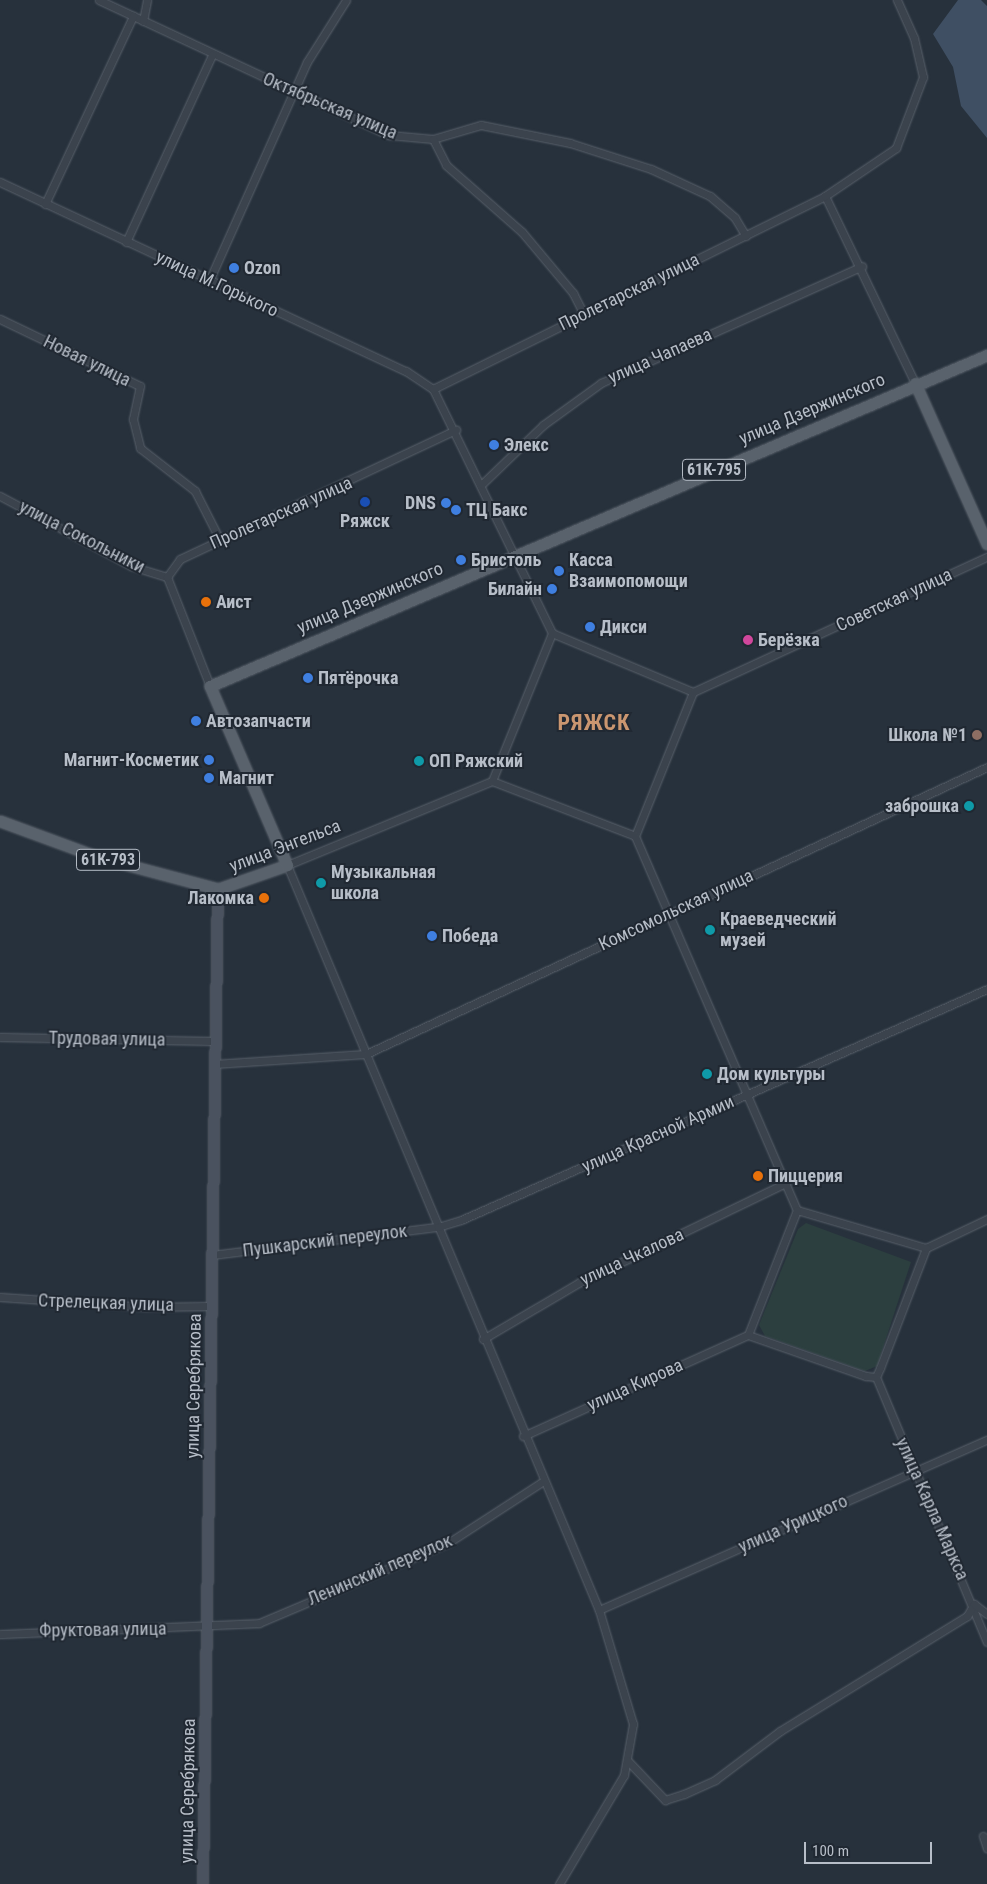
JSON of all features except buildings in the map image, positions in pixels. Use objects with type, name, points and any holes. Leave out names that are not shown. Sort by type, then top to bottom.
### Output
[{"type":"main road","name":"улица Дзержинского","points":[[210,686],[915,383],[987,355]]},
{"type":"main road","points":[[915,383],[987,544]]},
{"type":"main road","points":[[210,686],[287,865]]},
{"type":"main road","name":"улица Энгельса","points":[[0,821],[98,857],[218,889],[287,865]]},
{"type":"main road","name":"улица Серебрякова","points":[[203,1884],[214,1041],[218,889]]},
{"type":"street","name":"Октябрьская улица","points":[[99,0],[212,55],[296,91],[389,135],[433,139]]},
{"type":"street","points":[[143,21],[147,0]]},
{"type":"street","points":[[209,281],[317,42],[346,0]]},
{"type":"street","name":"Пролетарская улица","points":[[433,389],[583,313],[746,236],[825,196],[896,148],[923,76],[914,38],[897,0]]},
{"type":"street","points":[[46,204],[133,16]]},
{"type":"street","points":[[126,242],[212,55]]},
{"type":"street","points":[[583,313],[573,293],[522,232],[446,165],[433,139],[481,125],[570,143],[651,169],[700,191],[735,218],[746,236]]},
{"type":"street","name":"улица М.Горького","points":[[0,182],[406,372],[433,389]]},
{"type":"street","points":[[825,196],[862,266],[915,383]]},
{"type":"street","name":"улица Чапаева","points":[[482,484],[543,425],[601,383],[862,266]]},
{"type":"street","name":"Новая улица","points":[[0,319],[140,386],[133,420],[140,448],[195,491],[220,540]]},
{"type":"street","points":[[433,389],[456,430],[513,556],[552,633],[693,692],[635,836]]},
{"type":"street","name":"Пролетарская улица","points":[[167,577],[180,559],[456,430]]},
{"type":"street","name":"улица Сокольники","points":[[0,496],[131,566],[167,577],[210,686]]},
{"type":"street","name":"Советская улица","points":[[693,692],[987,557]]},
{"type":"street","points":[[552,633],[492,781],[635,836],[671,912],[797,1210],[748,1335],[876,1377],[926,1248]]},
{"type":"street","name":"Комсомольская улица","points":[[366,1054],[987,767]]},
{"type":"street","name":"улица Энгельса","points":[[287,865],[492,781]]},
{"type":"street","points":[[287,865],[542,1482],[599,1610],[633,1724],[628,1761],[611,1800],[559,1884]]},
{"type":"street","name":"улица Красной Армии","points":[[438,1227],[748,1095],[987,989]]},
{"type":"street","name":"Трудовая улица","points":[[0,1037],[214,1041]]},
{"type":"street","points":[[214,1064],[366,1054]]},
{"type":"street","name":"улица Чкалова","points":[[483,1339],[580,1282],[786,1183]]},
{"type":"street","points":[[797,1210],[926,1248],[987,1219]]},
{"type":"street","name":"Пушкарский переулок","points":[[212,1255],[438,1227]]},
{"type":"street","name":"Стрелецкая улица","points":[[0,1297],[146,1308],[211,1306]]},
{"type":"street","name":"улица Кирова","points":[[523,1436],[748,1335]]},
{"type":"street","name":"улица Карла Маркса","points":[[876,1377],[914,1469],[974,1604],[987,1642]]},
{"type":"street","name":"улица Урицкого","points":[[599,1610],[914,1469],[944,1461],[987,1440]]},
{"type":"street","name":"Ленинский переулок","points":[[207,1627],[259,1623],[448,1543],[542,1482]]},
{"type":"street","points":[[628,1761],[665,1800],[700,1787],[908,1649],[967,1616],[974,1604],[987,1614]]},
{"type":"street","name":"Фруктовая улица","points":[[0,1634],[207,1627]]},
{"type":"street","points":[[983,1836],[987,1848]]},
{"type":"shaded area","points":[[806,1223],[911,1262],[877,1366],[865,1371],[765,1336],[759,1325],[798,1229]]},
{"type":"water","points":[[958,0],[981,0],[987,6],[987,138],[961,106],[953,67],[933,34]]},
{"type":"place","name":"Ozon","points":[[234,268]]},
{"type":"place","name":"Элекс","points":[[494,445]]},
{"type":"place","name":"Ряжск","points":[[365,502]]},
{"type":"place","name":"DNS","points":[[446,503]]},
{"type":"place","name":"ТЦ Бакс","points":[[456,510]]},
{"type":"place","name":"Бристоль","points":[[461,560]]},
{"type":"place","name":"Касса Взаимопомощи","points":[[559,571]]},
{"type":"place","name":"Билайн","points":[[552,589]]},
{"type":"place","name":"Аист","points":[[206,602]]},
{"type":"place","name":"Дикси","points":[[590,627]]},
{"type":"place","name":"Берёзка","points":[[748,640]]},
{"type":"place","name":"Пятёрочка","points":[[308,678]]},
{"type":"place","name":"Автозапчасти","points":[[196,721]]},
{"type":"place","name":"Школа №1","points":[[977,735]]},
{"type":"place","name":"Магнит-Косметик","points":[[209,760]]},
{"type":"place","name":"ОП Ряжский","points":[[419,761]]},
{"type":"place","name":"Магнит","points":[[209,778]]},
{"type":"place","name":"заброшка","points":[[969,806]]},
{"type":"place","name":"Музыкальная школа","points":[[321,883]]},
{"type":"place","name":"Лакомка","points":[[264,898]]},
{"type":"place","name":"Краеведческий музей","points":[[710,930]]},
{"type":"place","name":"Победа","points":[[432,936]]},
{"type":"place","name":"Дом культуры","points":[[707,1074]]},
{"type":"place","name":"Пиццерия","points":[[758,1176]]},
{"type":"district","name":"РЯЖСК","points":[[594,723]]}]
